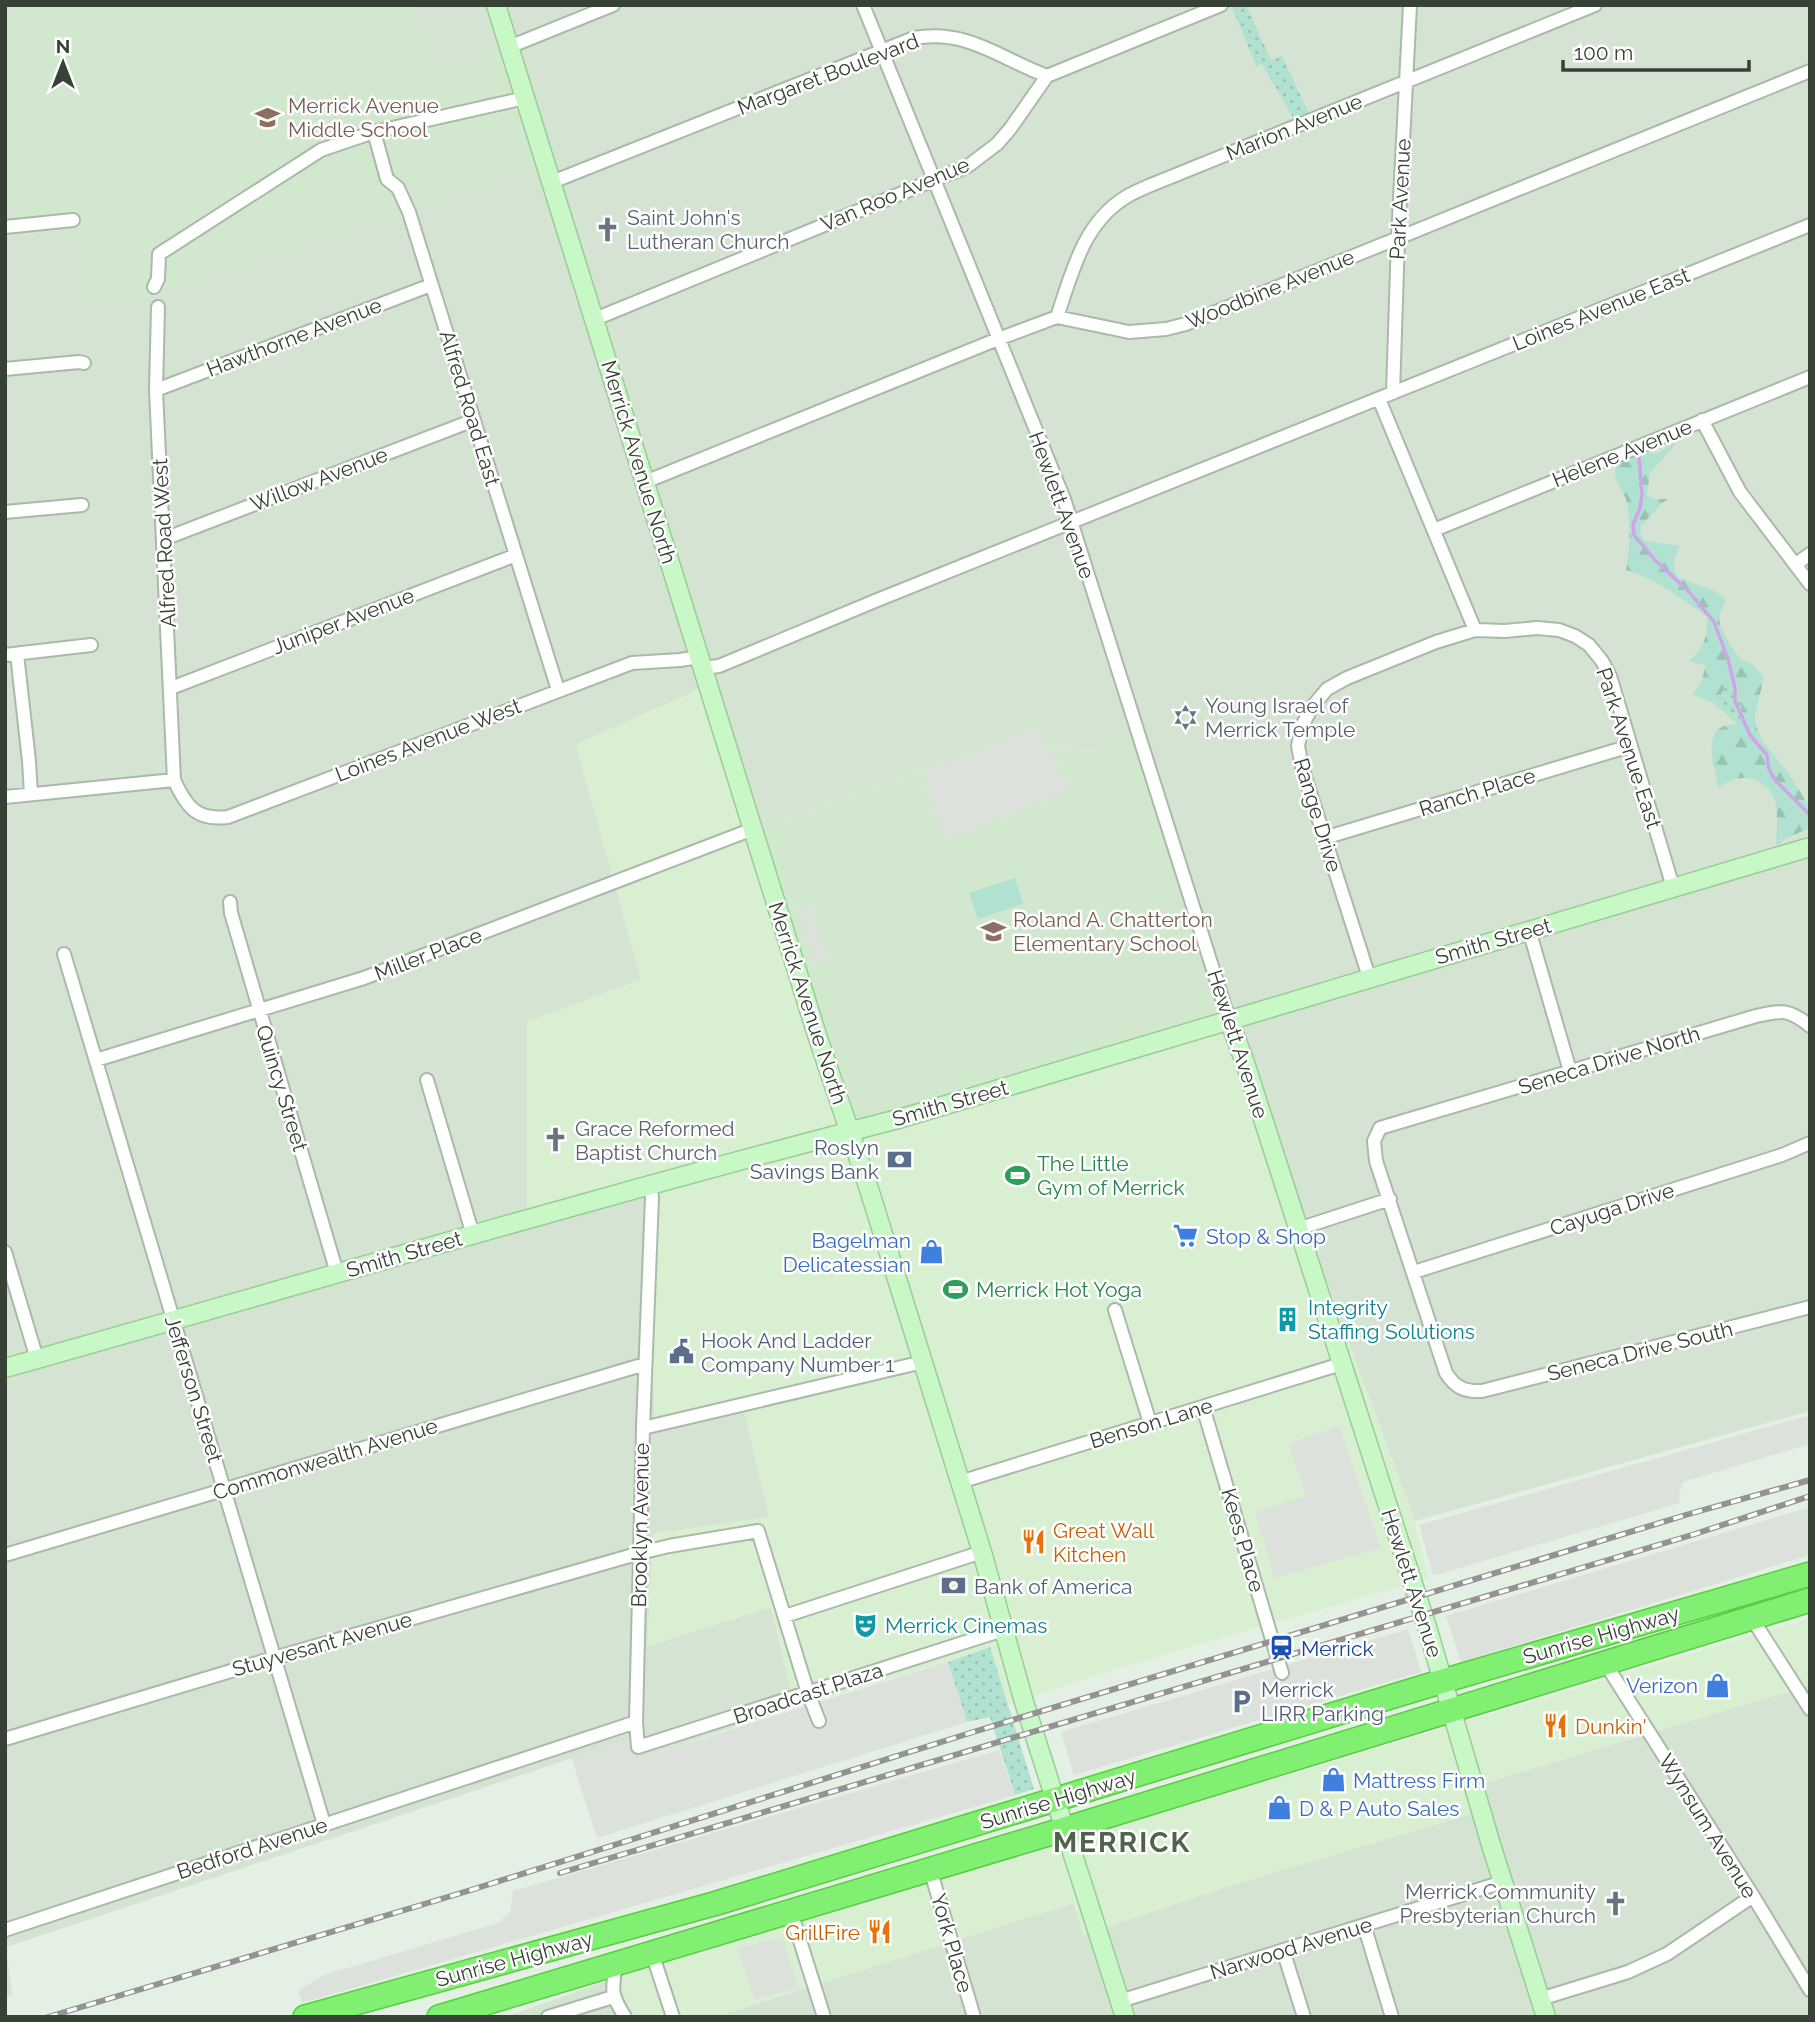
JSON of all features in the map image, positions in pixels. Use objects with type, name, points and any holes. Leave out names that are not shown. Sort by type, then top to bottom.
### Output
[{"type":"highway","name":"Sunrise Highway","points":[[305,2017],[349,2011],[717,1903],[1443,1681],[1810,1574]]},
{"type":"highway","name":"Sunrise Highway","points":[[439,2017],[1065,1829],[1810,1600]]},
{"type":"street","name":"Merrick Avenue North","points":[[496,5],[817,1035],[923,1362],[982,1552],[1003,1630],[1122,2009]]},
{"type":"street","points":[[509,47],[613,5]]},
{"type":"street","name":"Hewlett Avenue","points":[[863,5],[1072,522],[1137,734],[1443,1681],[1543,2008]]},
{"type":"street","points":[[1047,76],[1221,5]]},
{"type":"street","name":"Park Avenue","points":[[1392,393],[1410,5]]},
{"type":"street","name":"Marion Avenue","points":[[1057,317],[1086,238],[1102,216],[1125,197],[1595,5]]},
{"type":"street","name":"Margaret Boulevard","points":[[552,182],[914,38],[948,36],[971,41],[1047,76]]},
{"type":"street","name":"Woodbine Avenue","points":[[1057,317],[1129,332],[1166,330],[1186,324],[1810,71]]},
{"type":"street","name":"Van Roo Avenue","points":[[595,319],[968,166],[997,144],[1047,76]]},
{"type":"street","points":[[154,287],[158,279],[159,254],[321,150],[374,132],[525,98]]},
{"type":"street","name":"Alfred Road East","points":[[374,132],[387,179],[398,188],[410,212],[558,690]]},
{"type":"street","points":[[5,227],[73,220]]},
{"type":"street","name":"Loines Avenue East","points":[[1379,399],[1810,225]]},
{"type":"street","name":"Hawthorne Avenue","points":[[156,390],[431,285]]},
{"type":"street","name":"Alfred Road West","points":[[158,307],[156,390],[174,780]]},
{"type":"street","points":[[645,482],[1057,317]]},
{"type":"street","points":[[5,369],[84,363]]},
{"type":"street","name":"Helene Avenue","points":[[1434,530],[1810,377]]},
{"type":"street","points":[[1072,522],[1379,399],[1475,630]]},
{"type":"street","name":"Willow Avenue","points":[[164,538],[474,420]]},
{"type":"street","points":[[1702,420],[1740,492],[1810,584]]},
{"type":"street","points":[[5,512],[82,505]]},
{"type":"street","name":"Loines Avenue West","points":[[174,780],[188,806],[205,817],[228,817],[632,663],[680,660],[719,666],[1072,522]]},
{"type":"street","points":[[1796,564],[1810,554]]},
{"type":"street","name":"Juniper Avenue","points":[[171,688],[516,555]]},
{"type":"street","name":"Park Avenue East","points":[[1475,630],[1559,630],[1589,645],[1602,661],[1610,676],[1673,887]]},
{"type":"street","name":"Range Drive","points":[[1369,977],[1301,767],[1298,746],[1302,726],[1312,707],[1327,689],[1436,642],[1475,630]]},
{"type":"street","points":[[31,794],[29,761],[11,654],[92,645]]},
{"type":"street","name":"Ranch Place","points":[[1324,838],[1630,746]]},
{"type":"street","points":[[5,797],[174,780]]},
{"type":"street","name":"Miller Place","points":[[96,1060],[364,978],[753,829]]},
{"type":"street","name":"Smith Street","points":[[5,1368],[649,1185],[902,1118],[1810,847]]},
{"type":"street","name":"Quincy Street","points":[[230,902],[259,1011],[337,1273]]},
{"type":"street","points":[[1529,930],[1570,1071]]},
{"type":"street","name":"Jefferson Street","points":[[64,954],[324,1824]]},
{"type":"street","name":"Seneca Drive North","points":[[1390,1199],[1376,1161],[1374,1141],[1380,1128],[1776,1011],[1796,1015],[1810,1026]]},
{"type":"street","points":[[427,1080],[473,1235]]},
{"type":"street","name":"Cayuga Drive","points":[[1414,1272],[1782,1155],[1810,1143]]},
{"type":"street","name":"Brooklyn Avenue","points":[[636,1722],[652,1197],[649,1185]]},
{"type":"street","points":[[1298,1229],[1390,1199],[1414,1272]]},
{"type":"street","points":[[5,1252],[37,1359]]},
{"type":"street","name":"Seneca Drive South","points":[[1414,1272],[1446,1373],[1454,1385],[1469,1392],[1482,1391],[1810,1307]]},
{"type":"street","points":[[1115,1310],[1150,1423]]},
{"type":"street","points":[[643,1428],[923,1362]]},
{"type":"street","name":"Commonwealth Avenue","points":[[5,1555],[645,1364]]},
{"type":"street","name":"Benson Lane","points":[[960,1482],[1341,1364]]},
{"type":"street","name":"Kees Place","points":[[1203,1407],[1282,1673]]},
{"type":"street","name":"Stuyvesant Avenue","points":[[5,1739],[640,1553],[758,1531],[785,1616]]},
{"type":"street","points":[[819,1721],[785,1616],[982,1552]]},
{"type":"street","points":[[1751,1618],[1810,1709]]},
{"type":"street","name":"Broadcast Plaza","points":[[636,1722],[638,1747],[1003,1630]]},
{"type":"street","name":"Wynsum Avenue","points":[[1605,1663],[1810,1990]]},
{"type":"street","name":"Bedford Avenue","points":[[5,1930],[636,1722]]},
{"type":"street","name":"York Place","points":[[930,1869],[974,2017]]},
{"type":"street","name":"Narwood Avenue","points":[[1122,2009],[1283,1950],[1503,1882]]},
{"type":"street","points":[[1543,2008],[1667,1954],[1753,1896]]},
{"type":"street","points":[[791,1912],[824,2017]]},
{"type":"street","points":[[1364,1925],[1392,2017]]},
{"type":"street","points":[[1283,1950],[1304,2017]]},
{"type":"street","points":[[652,1953],[673,2017]]},
{"type":"street","points":[[616,1964],[613,1997],[625,2017]]},
{"type":"street","points":[[548,2017],[613,1997]]},
{"type":"shaded area","points":[[5,5],[1810,5],[1810,1411],[1415,1521],[1229,1020],[1098,747],[1078,748],[1058,743],[1043,736],[1039,725],[753,829],[576,744],[641,979],[655,1431],[744,1410],[769,1517],[648,1646],[771,1607],[795,1707],[636,1759],[629,1739],[6,1947],[12,1994],[5,1997]]},
{"type":"shaded area","name":"Merrick Avenue Middle School","points":[[5,5],[416,5],[434,67],[509,47],[546,166],[156,297],[87,312],[73,220],[5,227]]},
{"type":"shaded area","points":[[708,685],[850,1131],[1229,1020],[1415,1521],[1428,1578],[1132,1664],[1008,1705],[990,1647],[795,1707],[771,1607],[647,1646],[653,1533],[769,1517],[744,1410],[655,1432],[649,1186],[527,1220],[527,1022],[641,979],[576,744]]},
{"type":"shaded area","name":"Roland A. Chatterton Elementary School","points":[[1039,725],[1044,736],[1078,748],[1098,747],[1137,734],[1229,1020],[850,1132],[753,829]]},
{"type":"shaded area","points":[[1036,729],[1040,740],[1045,740],[1070,790],[946,841],[922,773]]},
{"type":"shaded area","points":[[811,906],[827,960],[815,964],[798,908]]},
{"type":"shaded area","points":[[1810,1415],[1810,1444],[1683,1482],[1679,1494],[1680,1503],[1433,1576],[1419,1525]]},
{"type":"shaded area","points":[[1339,1426],[1381,1548],[1274,1578],[1255,1512],[1306,1496],[1288,1444]]},
{"type":"shaded area","points":[[1810,1507],[1810,1555],[1461,1662],[1446,1616]]},
{"type":"shaded area","points":[[1810,1618],[1810,1685],[1472,1786],[1479,1812],[1223,1888],[1083,1935],[1073,1903],[715,2017],[631,2017],[618,1977]]},
{"type":"shaded area","points":[[1408,1629],[1421,1672],[1074,1775],[1061,1732]]},
{"type":"shaded area","points":[[948,1662],[967,1722],[597,1838],[571,1757],[629,1739],[636,1759]]},
{"type":"shaded area","points":[[1810,1685],[1810,2017],[715,2017],[1074,1903],[1083,1935],[1223,1888],[1471,1787]]},
{"type":"shaded area","points":[[999,1750],[1015,1795],[302,2003],[298,1991],[324,1975],[498,1923],[510,1912],[513,1891]]},
{"type":"shaded area","points":[[782,1937],[798,1988],[755,2000],[737,1949]]},
{"type":"shaded area","points":[[618,1977],[631,2017],[505,2017]]},
{"type":"green space","points":[[1231,5],[1246,5],[1271,60],[1282,56],[1311,118],[1297,124],[1262,64],[1256,66]]},
{"type":"green space","points":[[1681,438],[1650,473],[1647,495],[1656,499],[1668,499],[1640,527],[1641,536],[1646,541],[1680,546],[1674,561],[1677,577],[1715,591],[1726,600],[1719,617],[1720,625],[1741,660],[1751,663],[1764,677],[1755,715],[1756,726],[1762,740],[1806,801],[1810,815],[1807,829],[1776,846],[1776,806],[1766,786],[1759,781],[1743,778],[1735,779],[1719,788],[1712,758],[1713,738],[1717,730],[1738,725],[1741,707],[1739,697],[1729,681],[1715,704],[1692,694],[1701,681],[1705,665],[1689,661],[1704,642],[1707,617],[1658,583],[1626,570],[1629,515],[1626,499],[1615,474],[1616,467],[1624,458],[1645,452],[1657,454]]},
{"type":"green space","points":[[1729,680],[1741,701],[1738,725],[1715,704]]},
{"type":"green space","points":[[1015,878],[1023,904],[978,919],[969,893]]},
{"type":"green space","points":[[990,1647],[1034,1789],[1015,1795],[990,1717],[967,1722],[948,1662]]},
{"type":"waterway","points":[[1639,458],[1642,495],[1633,525],[1634,535],[1714,622],[1728,659],[1735,688],[1735,701],[1750,735],[1767,755],[1769,769],[1775,780],[1810,815]]},
{"type":"railway","points":[[48,2017],[471,1890],[970,1733],[1689,1514],[1810,1480]]},
{"type":"railway","points":[[560,1873],[1695,1534],[1810,1496]]},
{"type":"place","name":"Merrick Avenue Middle School","points":[[268,117]]},
{"type":"place","name":"Saint John's Lutheran Church","points":[[607,229]]},
{"type":"place","name":"Young Israel of Merrick Temple","points":[[1185,717]]},
{"type":"place","name":"Roland A. Chatterton Elementary School","points":[[993,931]]},
{"type":"place","name":"Grace Reformed Baptist Church","points":[[555,1140]]},
{"type":"place","name":"Roslyn Savings Bank","points":[[899,1159]]},
{"type":"place","name":"The Little Gym of Merrick","points":[[1017,1175]]},
{"type":"place","name":"Stop & Shop","points":[[1186,1236]]},
{"type":"place","name":"Bagelman Delicatessian","points":[[931,1252]]},
{"type":"place","name":"Merrick Hot Yoga","points":[[956,1289]]},
{"type":"place","name":"Integrity Staffing Solutions","points":[[1288,1319]]},
{"type":"place","name":"Hook And Ladder Company Number 1","points":[[681,1352]]},
{"type":"place","name":"Great Wall Kitchen","points":[[1033,1542]]},
{"type":"place","name":"Bank of America","points":[[954,1586]]},
{"type":"place","name":"Merrick Cinemas","points":[[865,1625]]},
{"type":"place","name":"Merrick","points":[[1281,1648]]},
{"type":"place","name":"Verizon","points":[[1718,1685]]},
{"type":"place","name":"Merrick LIRR Parking","points":[[1241,1701]]},
{"type":"place","name":"Dunkin'","points":[[1555,1726]]},
{"type":"place","name":"Mattress Firm","points":[[1333,1780]]},
{"type":"place","name":"D & P Auto Sales","points":[[1279,1808]]},
{"type":"place","name":"Merrick Community Presbyterian Church","points":[[1616,1903]]},
{"type":"place","name":"GrillFire","points":[[880,1932]]},
{"type":"district","name":"MERRICK","points":[[1122,1842]]}]
